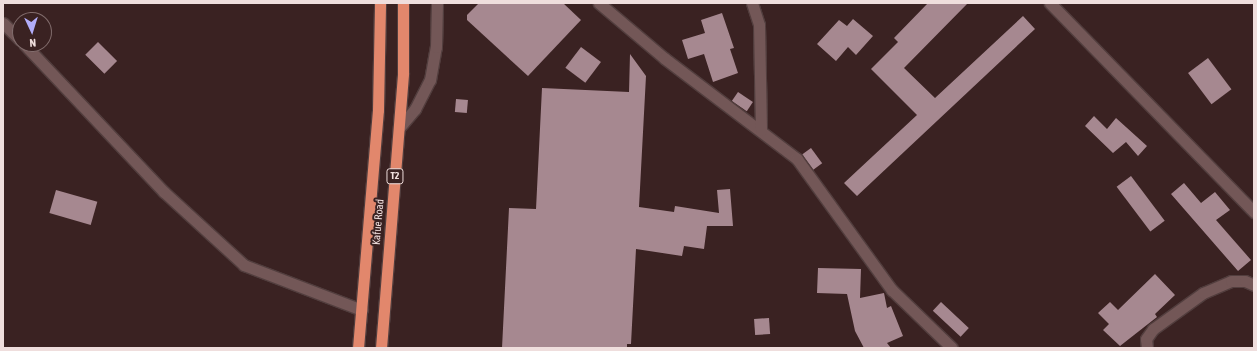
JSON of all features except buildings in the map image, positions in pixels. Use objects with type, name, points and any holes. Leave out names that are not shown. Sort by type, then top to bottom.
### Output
[{"type":"highway","name":"Kafue Road","points":[[358,348],[378,110],[380,3]]},
{"type":"highway","name":"Kafue Road","points":[[381,348],[403,73],[403,3]]},
{"type":"street","points":[[399,128],[415,109],[430,80],[436,47],[437,3]]},
{"type":"street","points":[[599,3],[664,58],[761,130],[797,159],[892,290],[952,348]]},
{"type":"street","points":[[752,3],[759,25],[761,130]]},
{"type":"street","points":[[1050,3],[1254,212]]},
{"type":"street","points":[[3,23],[12,32]]},
{"type":"street","points":[[32,52],[164,192],[244,265],[362,310]]},
{"type":"street","points":[[1147,348],[1146,339],[1153,329],[1208,290],[1231,281],[1245,281],[1254,286]]}]
